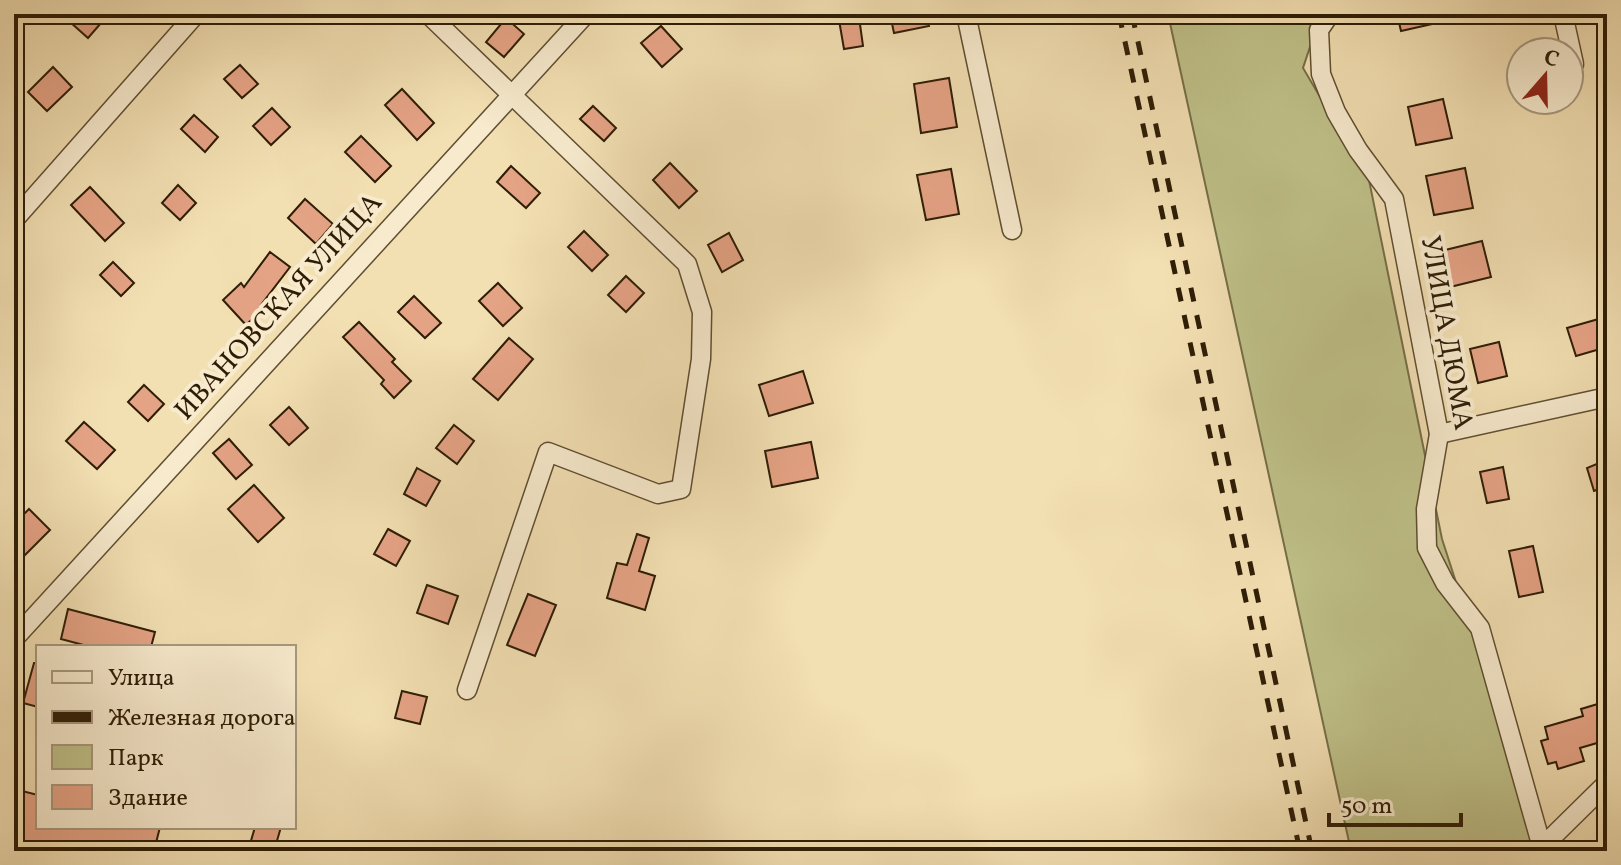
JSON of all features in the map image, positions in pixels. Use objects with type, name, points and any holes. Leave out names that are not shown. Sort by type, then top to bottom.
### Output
[{"type":"street","points":[[14,220],[196,14]]},
{"type":"street","points":[[428,14],[687,264],[702,312],[701,359],[681,489],[658,494],[548,452],[467,690]]},
{"type":"street","name":"ИВАНОВСКАЯ УЛИЦА","points":[[14,639],[586,14]]},
{"type":"street","points":[[966,14],[1012,230]]},
{"type":"street","name":"УЛИЦА ДЮМА","points":[[1330,14],[1319,30],[1321,74],[1336,112],[1358,150],[1394,199],[1439,434],[1426,509],[1427,548],[1445,583],[1480,628],[1542,849]]},
{"type":"street","points":[[1563,14],[1568,36]]},
{"type":"street","points":[[1439,434],[1607,397]]},
{"type":"street","points":[[1542,849],[1607,783]]},
{"type":"green space","points":[[1168,14],[1321,14],[1303,68],[1369,180],[1442,539],[1543,851],[1351,851]]},
{"type":"building","points":[[61,14],[90,14],[101,23],[88,38]]},
{"type":"building","points":[[890,14],[927,14],[929,26],[894,33]]},
{"type":"building","points":[[1397,14],[1449,14],[1450,20],[1401,31]]},
{"type":"building","points":[[859,17],[863,46],[844,49],[839,20]]},
{"type":"building","points":[[506,18],[524,34],[504,57],[486,42]]},
{"type":"building","points":[[661,26],[682,49],[662,67],[641,43]]},
{"type":"building","points":[[240,65],[258,84],[242,98],[224,79]]},
{"type":"building","points":[[53,67],[72,87],[47,111],[28,92]]},
{"type":"building","points":[[949,78],[957,127],[921,133],[914,84]]},
{"type":"building","points":[[402,89],[434,123],[417,140],[385,105]]},
{"type":"building","points":[[1443,99],[1452,138],[1416,145],[1408,107]]},
{"type":"building","points":[[593,106],[616,128],[604,141],[580,119]]},
{"type":"building","points":[[272,108],[290,127],[271,145],[253,126]]},
{"type":"building","points":[[194,115],[218,137],[205,152],[181,129]]},
{"type":"building","points":[[361,136],[391,166],[375,182],[345,152]]},
{"type":"building","points":[[670,163],[697,191],[679,208],[653,180]]},
{"type":"building","points":[[511,166],[540,193],[526,208],[497,182]]},
{"type":"building","points":[[1465,168],[1473,208],[1434,215],[1426,176]]},
{"type":"building","points":[[951,169],[959,214],[926,220],[917,175]]},
{"type":"building","points":[[178,185],[196,203],[180,220],[162,203]]},
{"type":"building","points":[[90,187],[124,223],[105,241],[71,205]]},
{"type":"building","points":[[305,199],[333,224],[316,244],[288,218]]},
{"type":"building","points":[[584,231],[608,255],[592,271],[568,247]]},
{"type":"building","points":[[729,233],[743,260],[722,272],[708,245]]},
{"type":"building","points":[[1482,241],[1491,277],[1450,287],[1441,251]]},
{"type":"building","points":[[270,252],[290,267],[261,305],[264,308],[246,325],[223,300],[241,283],[244,287]]},
{"type":"building","points":[[113,262],[134,283],[121,296],[100,275]]},
{"type":"building","points":[[626,276],[644,293],[626,312],[608,295]]},
{"type":"building","points":[[498,283],[522,308],[503,326],[479,301]]},
{"type":"building","points":[[414,296],[441,323],[425,338],[398,312]]},
{"type":"building","points":[[1602,318],[1607,347],[1576,356],[1567,328]]},
{"type":"building","points":[[359,322],[395,359],[392,362],[411,381],[394,398],[381,384],[384,380],[343,337]]},
{"type":"building","points":[[509,338],[533,359],[498,400],[473,379]]},
{"type":"building","points":[[1499,342],[1507,376],[1478,383],[1470,349]]},
{"type":"building","points":[[803,371],[813,403],[769,416],[759,385]]},
{"type":"building","points":[[144,385],[164,404],[148,421],[128,402]]},
{"type":"building","points":[[289,407],[308,428],[289,445],[270,425]]},
{"type":"building","points":[[84,422],[115,450],[97,469],[66,441]]},
{"type":"building","points":[[454,425],[474,441],[457,464],[436,448]]},
{"type":"building","points":[[229,439],[252,465],[236,479],[213,453]]},
{"type":"building","points":[[811,442],[818,478],[772,487],[765,451]]},
{"type":"building","points":[[1599,463],[1607,486],[1594,491],[1587,468]]},
{"type":"building","points":[[1503,467],[1509,499],[1487,503],[1480,472]]},
{"type":"building","points":[[417,468],[440,481],[426,506],[404,494]]},
{"type":"building","points":[[254,485],[284,518],[258,542],[228,509]]},
{"type":"building","points":[[29,509],[50,530],[14,566],[14,524]]},
{"type":"building","points":[[388,529],[410,541],[396,566],[374,554]]},
{"type":"building","points":[[637,534],[649,538],[639,571],[655,576],[645,610],[607,598],[617,563],[627,565]]},
{"type":"building","points":[[1533,546],[1543,592],[1519,597],[1509,551]]},
{"type":"building","points":[[427,585],[458,596],[448,624],[417,613]]},
{"type":"building","points":[[528,594],[556,605],[535,656],[507,645]]},
{"type":"building","points":[[68,609],[155,632],[152,645],[84,645],[61,639]]},
{"type":"building","points":[[34,663],[36,663],[36,706],[23,703]]},
{"type":"building","points":[[402,691],[427,697],[420,724],[395,718]]},
{"type":"building","points":[[1601,703],[1607,723],[1604,741],[1580,748],[1584,761],[1558,769],[1556,762],[1548,764],[1541,741],[1548,739],[1545,727],[1583,716],[1581,709]]},
{"type":"building","points":[[14,789],[36,794],[36,829],[160,829],[154,851],[52,851],[14,841]]},
{"type":"building","points":[[254,829],[280,829],[274,851],[248,851]]},
{"type":"railway","points":[[1119,14],[1300,851]]},
{"type":"railway","points":[[1132,14],[1312,851]]}]
